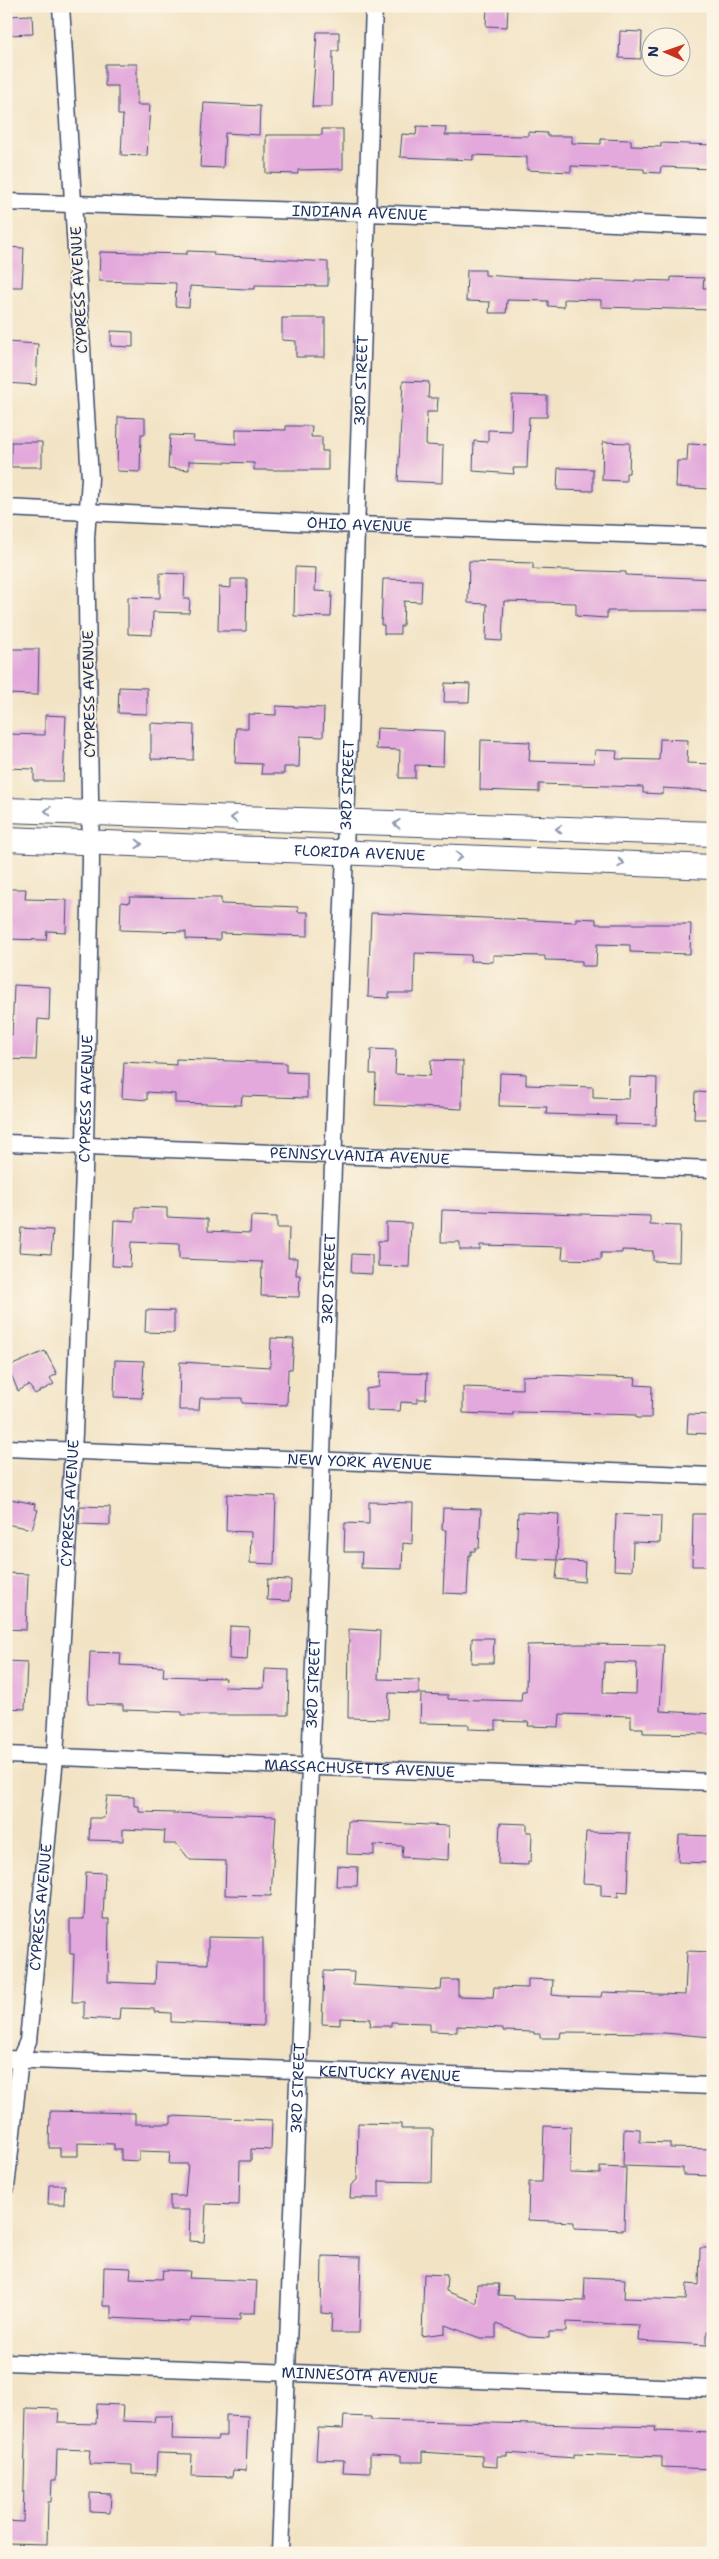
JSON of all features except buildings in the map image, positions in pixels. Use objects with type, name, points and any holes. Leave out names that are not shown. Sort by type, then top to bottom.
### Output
[{"type":"main road","name":"FLORIDA AVENUE","points":[[6,810],[713,834]]},
{"type":"main road","name":"FLORIDA AVENUE","points":[[6,839],[713,867]]},
{"type":"street","name":"CYPRESS AVENUE","points":[[6,2188],[13,2059],[28,2040],[55,1757],[73,1451],[85,1145],[90,842],[86,539],[90,478],[61,6]]},
{"type":"street","name":"3RD STREET","points":[[280,2553],[345,852],[374,6]]},
{"type":"street","name":"INDIANA AVENUE","points":[[6,202],[368,213],[713,228]]},
{"type":"street","name":"OHIO AVENUE","points":[[6,508],[356,525],[713,537]]},
{"type":"street","name":"PENNSYLVANIA AVENUE","points":[[6,1143],[713,1169]]},
{"type":"street","name":"NEW YORK AVENUE","points":[[6,1448],[713,1476]]},
{"type":"street","name":"MASSACHUSETTS AVENUE","points":[[6,1755],[713,1782]]},
{"type":"street","name":"KENTUCKY AVENUE","points":[[13,2059],[298,2072],[713,2086]]},
{"type":"street","name":"MINNESOTA AVENUE","points":[[6,2362],[713,2389]]}]
